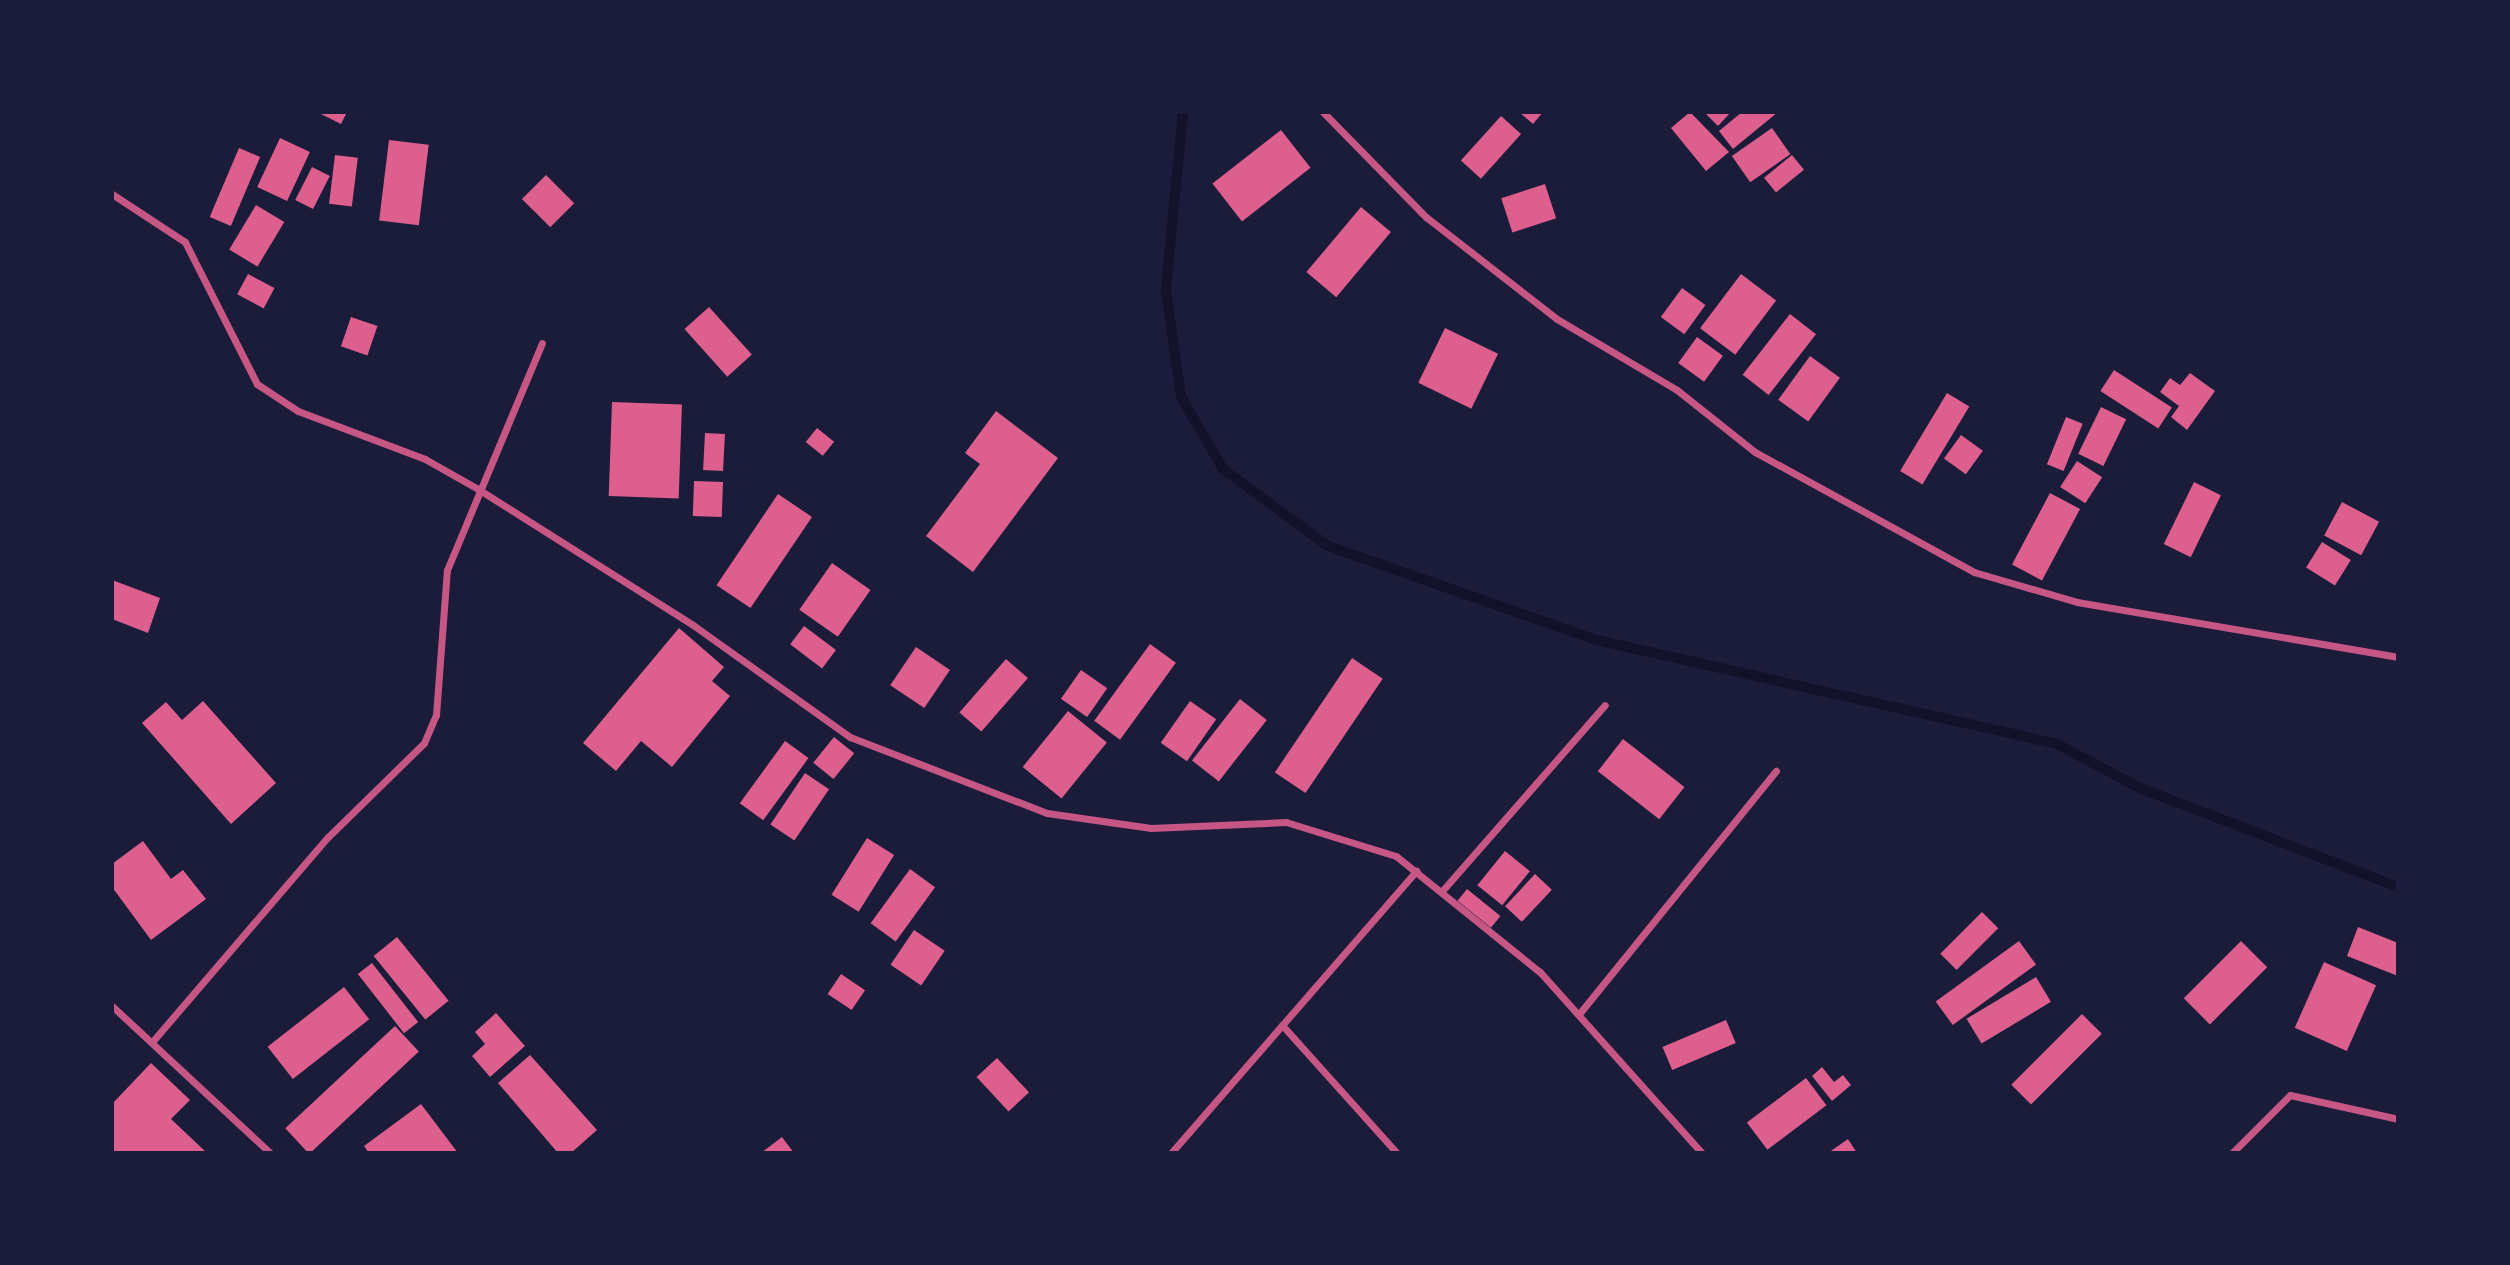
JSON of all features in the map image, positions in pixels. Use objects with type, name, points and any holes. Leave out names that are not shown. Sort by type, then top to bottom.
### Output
[{"type":"street","points":[[1323,112],[1426,217],[1557,319],[1677,390],[1755,452],[1974,572],[2077,602],[2398,657]]},
{"type":"street","points":[[112,194],[185,242],[257,384],[298,411],[425,459],[478,489],[693,625],[850,737],[1047,813],[1151,828],[1286,822],[1396,856],[1541,972],[1702,1153]]},
{"type":"street","points":[[152,1041],[328,837],[424,743],[436,715],[447,570],[478,489],[542,343]]},
{"type":"street","points":[[1443,891],[1605,705]]},
{"type":"street","points":[[1579,1014],[1776,771]]},
{"type":"street","points":[[1171,1153],[1416,871]]},
{"type":"street","points":[[112,1006],[270,1153]]},
{"type":"street","points":[[1282,1025],[1397,1153]]},
{"type":"street","points":[[2232,1153],[2290,1095],[2398,1119]]},
{"type":"building","points":[[317,112],[347,112],[341,124]]},
{"type":"building","points":[[1519,112],[1543,112],[1533,124]]},
{"type":"building","points":[[1690,112],[1729,152],[1706,171],[1671,128]]},
{"type":"building","points":[[1704,112],[1731,112],[1718,126]]},
{"type":"building","points":[[1742,112],[1778,112],[1733,149],[1719,131]]},
{"type":"building","points":[[1501,116],[1521,134],[1481,179],[1461,161]]},
{"type":"building","points":[[1772,128],[1790,154],[1750,182],[1732,156]]},
{"type":"building","points":[[1281,130],[1311,168],[1242,221],[1212,184]]},
{"type":"building","points":[[280,138],[310,152],[287,201],[257,187]]},
{"type":"building","points":[[389,140],[429,145],[419,225],[379,220]]},
{"type":"building","points":[[239,148],[260,157],[231,226],[210,217]]},
{"type":"building","points":[[335,155],[358,158],[352,206],[329,204]]},
{"type":"building","points":[[1792,155],[1804,170],[1776,192],[1764,178]]},
{"type":"building","points":[[312,167],[330,176],[313,209],[295,200]]},
{"type":"building","points":[[546,175],[574,203],[550,227],[522,199]]},
{"type":"building","points":[[1545,184],[1556,218],[1512,232],[1501,198]]},
{"type":"building","points":[[256,205],[284,222],[258,267],[229,250]]},
{"type":"building","points":[[1361,207],[1391,232],[1336,297],[1306,272]]},
{"type":"building","points":[[248,274],[274,288],[264,308],[237,294]]},
{"type":"building","points":[[1741,274],[1776,300],[1735,355],[1700,328]]},
{"type":"building","points":[[1682,288],[1705,305],[1684,334],[1661,317]]},
{"type":"building","points":[[709,307],[752,355],[727,377],[684,329]]},
{"type":"building","points":[[1790,314],[1816,334],[1769,395],[1743,375]]},
{"type":"building","points":[[351,317],[377,326],[367,355],[341,346]]},
{"type":"building","points":[[1445,328],[1498,354],[1471,409],[1418,383]]},
{"type":"building","points":[[1697,337],[1723,356],[1704,382],[1678,363]]},
{"type":"building","points":[[1810,356],[1840,378],[1808,421],[1778,400]]},
{"type":"building","points":[[2114,370],[2172,408],[2158,429],[2100,391]]},
{"type":"building","points":[[2190,373],[2215,391],[2187,430],[2171,417],[2179,406],[2160,392],[2170,378],[2180,385]]},
{"type":"building","points":[[1947,393],[1969,406],[1922,484],[1900,471]]},
{"type":"building","points":[[612,402],[682,404],[679,498],[609,496]]},
{"type":"building","points":[[2101,407],[2126,419],[2103,466],[2078,454]]},
{"type":"building","points":[[996,411],[1058,458],[973,572],[926,536],[980,464],[965,453]]},
{"type":"building","points":[[2066,417],[2083,424],[2064,471],[2047,464]]},
{"type":"building","points":[[817,428],[834,442],[823,456],[806,442]]},
{"type":"building","points":[[705,433],[725,434],[723,471],[703,470]]},
{"type":"building","points":[[1961,435],[1983,451],[1966,474],[1944,458]]},
{"type":"building","points":[[2077,461],[2102,477],[2085,503],[2060,487]]},
{"type":"building","points":[[694,481],[723,482],[722,517],[693,516]]},
{"type":"building","points":[[2194,482],[2221,495],[2191,557],[2164,544]]},
{"type":"building","points":[[2050,493],[2080,509],[2042,580],[2012,565]]},
{"type":"building","points":[[778,494],[812,517],[750,608],[716,585]]},
{"type":"building","points":[[2342,502],[2379,522],[2361,555],[2324,536]]},
{"type":"building","points":[[2322,542],[2351,560],[2335,585],[2306,567]]},
{"type":"building","points":[[832,563],[871,590],[838,637],[799,610]]},
{"type":"building","points":[[112,580],[160,598],[148,633],[112,619]]},
{"type":"building","points":[[804,626],[836,650],[822,668],[790,644]]},
{"type":"building","points":[[679,628],[724,667],[712,681],[730,696],[672,767],[641,741],[616,771],[583,743]]},
{"type":"building","points":[[1150,644],[1176,663],[1120,740],[1094,721]]},
{"type":"building","points":[[916,647],[950,670],[924,708],[890,685]]},
{"type":"building","points":[[1352,658],[1383,679],[1306,793],[1275,772]]},
{"type":"building","points":[[1006,659],[1028,678],[981,732],[959,713]]},
{"type":"building","points":[[1081,670],[1107,688],[1087,717],[1061,699]]},
{"type":"building","points":[[1240,699],[1267,720],[1219,781],[1192,760]]},
{"type":"building","points":[[203,701],[276,783],[231,824],[142,723],[166,702],[182,720]]},
{"type":"building","points":[[1190,701],[1216,719],[1187,761],[1161,743]]},
{"type":"building","points":[[1068,711],[1107,742],[1062,798],[1023,767]]},
{"type":"building","points":[[834,737],[854,753],[833,779],[813,763]]},
{"type":"building","points":[[1623,739],[1684,787],[1659,819],[1598,771]]},
{"type":"building","points":[[785,741],[808,758],[763,820],[740,803]]},
{"type":"building","points":[[805,773],[829,789],[794,841],[770,824]]},
{"type":"building","points":[[867,838],[894,855],[859,912],[831,895]]},
{"type":"building","points":[[143,841],[171,879],[183,870],[206,899],[151,940],[112,887],[112,864]]},
{"type":"building","points":[[1505,851],[1530,871],[1502,905],[1477,885]]},
{"type":"building","points":[[910,869],[935,887],[896,941],[871,923]]},
{"type":"building","points":[[1535,874],[1552,890],[1522,922],[1505,906]]},
{"type":"building","points":[[1467,889],[1500,916],[1491,928],[1458,901]]},
{"type":"building","points":[[1982,912],[1998,928],[1957,970],[1940,954]]},
{"type":"building","points":[[2358,927],[2398,943],[2398,976],[2347,956]]},
{"type":"building","points":[[914,930],[945,951],[921,986],[891,965]]},
{"type":"building","points":[[397,937],[449,1001],[425,1020],[374,956]]},
{"type":"building","points":[[2019,941],[2036,964],[1953,1025],[1936,1002]]},
{"type":"building","points":[[2241,941],[2267,967],[2210,1024],[2184,998]]},
{"type":"building","points":[[2324,962],[2376,985],[2347,1051],[2295,1028]]},
{"type":"building","points":[[372,963],[418,1022],[404,1033],[358,974]]},
{"type":"building","points":[[841,974],[865,990],[852,1010],[828,994]]},
{"type":"building","points":[[2036,977],[2051,1002],[1982,1044],[1967,1019]]},
{"type":"building","points":[[344,987],[369,1019],[293,1079],[268,1047]]},
{"type":"building","points":[[496,1013],[525,1046],[490,1077],[472,1056],[485,1044],[475,1032]]},
{"type":"building","points":[[2082,1014],[2102,1034],[2031,1105],[2011,1085]]},
{"type":"building","points":[[1726,1020],[1736,1043],[1672,1070],[1662,1047]]},
{"type":"building","points":[[395,1026],[419,1052],[310,1153],[285,1128]]},
{"type":"building","points":[[530,1055],[597,1130],[571,1153],[558,1153],[498,1083]]},
{"type":"building","points":[[997,1058],[1029,1092],[1009,1111],[977,1077]]},
{"type":"building","points":[[151,1063],[190,1100],[171,1119],[207,1153],[112,1153],[112,1104]]},
{"type":"building","points":[[1822,1067],[1834,1082],[1843,1075],[1851,1085],[1832,1101],[1812,1076]]},
{"type":"building","points":[[1806,1078],[1826,1105],[1767,1150],[1747,1123]]},
{"type":"building","points":[[421,1104],[458,1153],[369,1153],[364,1146]]},
{"type":"building","points":[[782,1137],[794,1153],[761,1153]]},
{"type":"building","points":[[1848,1139],[1857,1153],[1828,1153]]},
{"type":"waterway","points":[[1183,112],[1166,290],[1181,397],[1223,469],[1328,546],[1596,640],[2057,744],[2140,788],[2398,887]]}]
